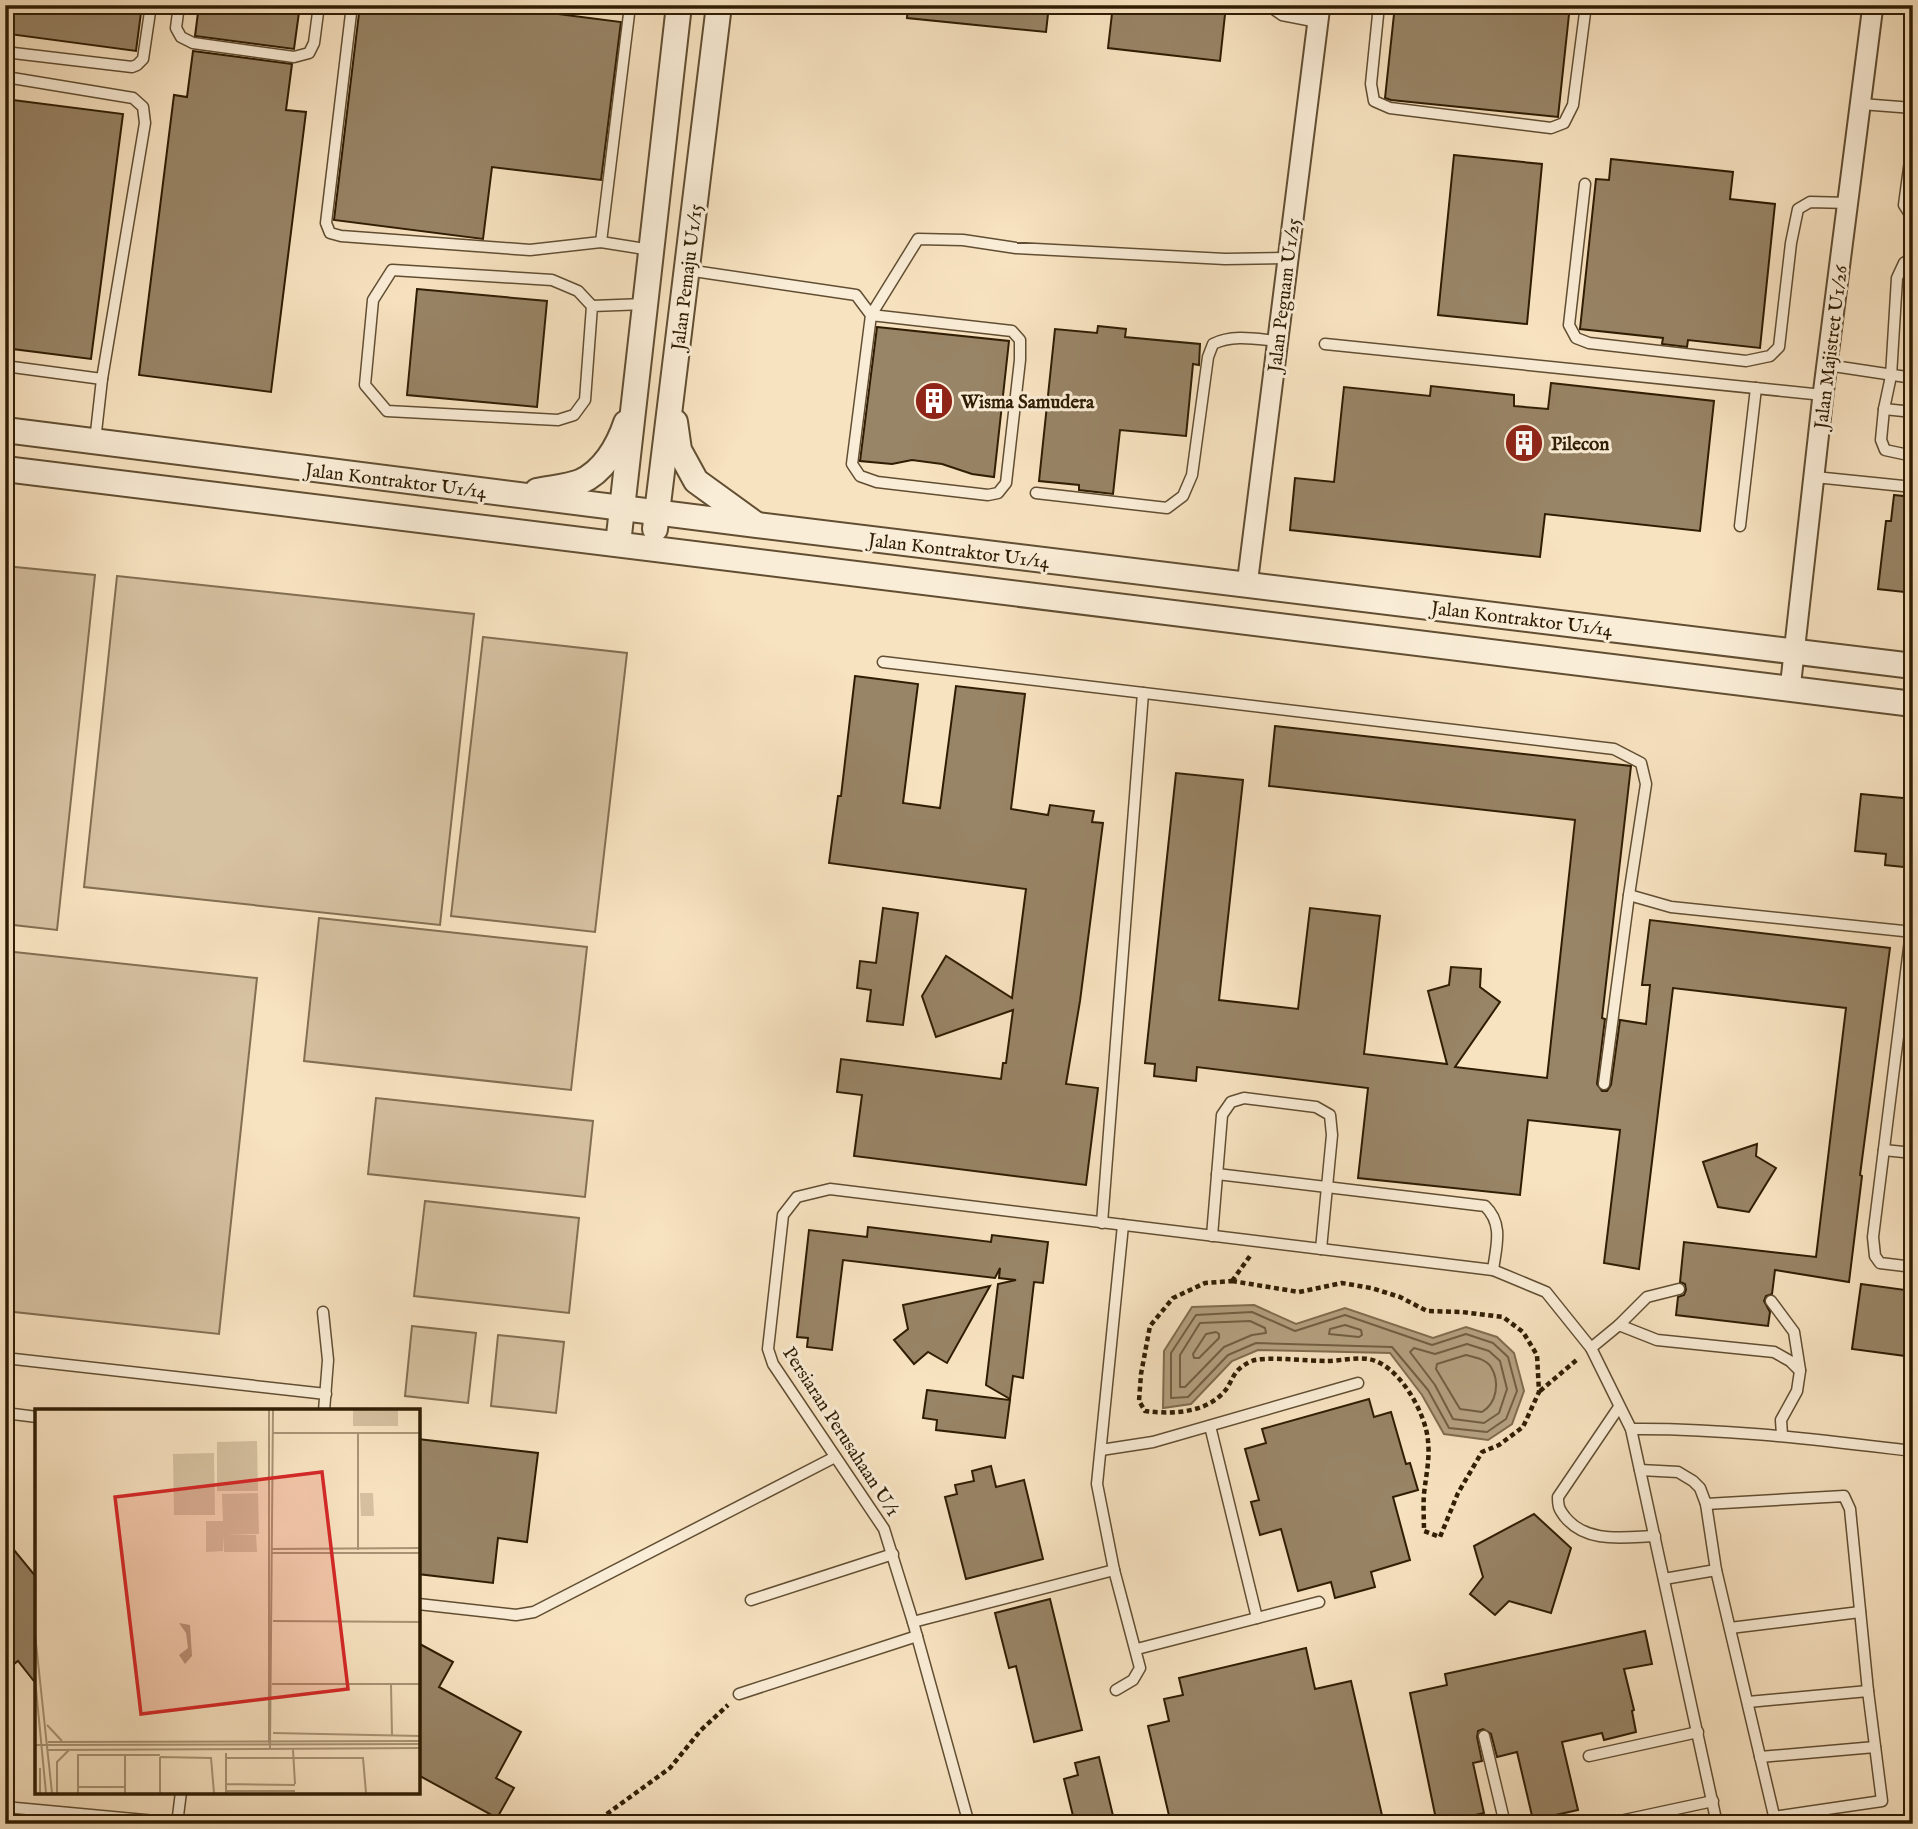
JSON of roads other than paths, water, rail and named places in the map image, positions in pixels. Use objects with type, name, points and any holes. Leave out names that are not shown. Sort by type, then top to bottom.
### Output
[{"type":"street","name":"Jalan Pemaju U1/15","points":[[618,544],[679,5]]},
{"type":"street","name":"Jalan Pemaju U1/15","points":[[654,548],[656,513],[719,5]]},
{"type":"street","name":"Jalan Majistret U1/26","points":[[1790,689],[1823,395],[1873,5]]},
{"type":"street","name":"Jalan Peguam U1/25","points":[[1247,585],[1319,14]]},
{"type":"street","points":[[519,495],[580,482],[602,466],[620,442],[636,390]]},
{"type":"street","points":[[671,394],[678,450],[696,481],[757,525]]},
{"type":"street","name":"Jalan Kontraktor U1/14","points":[[5,430],[622,509],[1913,666]]},
{"type":"street","name":"Jalan Kontraktor U1/14","points":[[5,469],[1913,704]]},
{"type":"lane","points":[[5,52],[137,65],[142,59],[151,5]]},
{"type":"lane","points":[[179,5],[176,28],[181,37],[193,43],[294,57],[309,53],[314,43],[319,5]]},
{"type":"lane","points":[[352,5],[326,223],[330,233],[530,250],[601,242],[652,251]]},
{"type":"lane","points":[[601,242],[629,14],[624,5]]},
{"type":"lane","points":[[1268,5],[1282,15],[1319,14]]},
{"type":"lane","points":[[1379,5],[1371,84],[1374,101],[1390,108],[1551,128],[1564,122],[1573,105],[1586,5]]},
{"type":"lane","points":[[5,79],[133,98],[143,107],[145,122],[94,442]]},
{"type":"lane","points":[[1861,104],[1913,108]]},
{"type":"lane","points":[[1913,138],[1904,205],[1913,219]]},
{"type":"lane","points":[[1585,184],[1569,325],[1576,338],[1589,343],[1746,361],[1770,356],[1779,347],[1791,243],[1798,209],[1810,202],[1849,202]]},
{"type":"lane","points":[[686,270],[856,295],[871,314],[1012,331],[1020,340],[1020,360],[1006,483],[998,493],[988,495],[877,482],[860,476],[852,464],[871,314],[918,239],[963,240],[1016,248],[1225,259],[1288,258]]},
{"type":"lane","points":[[1913,257],[1904,263],[1896,278],[1891,376],[1881,440],[1885,450],[1913,456]]},
{"type":"lane","points":[[592,306],[585,400],[574,415],[558,421],[387,411],[365,385],[373,300],[392,270],[552,280],[578,291],[592,306],[646,304]]},
{"type":"lane","points":[[1037,493],[1167,508],[1183,496],[1192,475],[1208,357],[1213,344],[1236,338],[1277,341]]},
{"type":"lane","points":[[1325,344],[1823,395]]},
{"type":"lane","points":[[1827,365],[1913,378]]},
{"type":"lane","points":[[5,366],[102,379]]},
{"type":"lane","points":[[1740,526],[1756,388]]},
{"type":"lane","points":[[1884,409],[1913,412]]},
{"type":"lane","points":[[1815,477],[1913,487]]},
{"type":"lane","points":[[883,662],[1614,748],[1641,762],[1646,784],[1604,1084]]},
{"type":"lane","points":[[1143,693],[1102,1223],[1493,1270],[1546,1292],[1591,1348],[1631,1429],[1717,1824]]},
{"type":"lane","points":[[1629,895],[1671,907],[1912,932],[1873,1237],[1875,1256],[1880,1262],[1913,1267]]},
{"type":"lane","points":[[1212,1236],[1222,1115],[1231,1102],[1244,1098],[1316,1107],[1330,1115],[1332,1135],[1321,1250]]},
{"type":"lane","points":[[1884,1150],[1913,1153]]},
{"type":"lane","points":[[1217,1174],[1485,1206],[1495,1216],[1497,1231],[1493,1270]]},
{"type":"lane","name":"Persiaran Perusahaan U/1","points":[[969,1824],[913,1622],[884,1529],[773,1364],[768,1349],[783,1215],[797,1197],[830,1189],[1102,1223]]},
{"type":"lane","points":[[1115,1690],[1133,1680],[1140,1668],[1114,1570],[1097,1484],[1122,1225]]},
{"type":"lane","points":[[1591,1348],[1647,1297],[1679,1289]]},
{"type":"lane","points":[[1771,1301],[1794,1332],[1800,1371],[1797,1391],[1781,1420],[1782,1435]]},
{"type":"lane","points":[[323,1312],[328,1360],[324,1409]]},
{"type":"lane","points":[[1619,1325],[1657,1340],[1774,1352],[1790,1361],[1800,1371]]},
{"type":"lane","points":[[5,1358],[326,1394]]},
{"type":"lane","points":[[1101,1450],[1153,1442],[1358,1383]]},
{"type":"lane","points":[[1619,1407],[1558,1497],[1558,1507],[1573,1526],[1595,1536],[1654,1536]]},
{"type":"lane","points":[[5,1413],[35,1417]]},
{"type":"lane","points":[[1210,1426],[1257,1618]]},
{"type":"lane","points":[[1631,1429],[1673,1428],[1782,1435],[1913,1451]]},
{"type":"lane","points":[[420,1605],[516,1615],[534,1612],[835,1457]]},
{"type":"lane","points":[[1640,1470],[1678,1472],[1700,1488],[1706,1504],[1716,1570],[1775,1820],[1882,1801],[1850,1509],[1844,1496],[1706,1504]]},
{"type":"lane","points":[[751,1600],[893,1554]]},
{"type":"lane","points":[[913,1622],[1114,1570]]},
{"type":"lane","points":[[1664,1579],[1716,1570]]},
{"type":"lane","points":[[1137,1649],[1319,1602]]},
{"type":"lane","points":[[1730,1628],[1860,1612]]},
{"type":"lane","points":[[739,1694],[917,1636]]},
{"type":"lane","points":[[1748,1702],[1868,1691]]},
{"type":"lane","points":[[1590,1756],[1698,1732]]},
{"type":"lane","points":[[1484,1736],[1505,1824]]},
{"type":"lane","points":[[1760,1757],[1875,1747]]},
{"type":"lane","points":[[5,1807],[177,1824],[181,1794]]},
{"type":"lane","points":[[1606,1824],[1713,1801]]},
{"type":"lane","points":[[810,1824],[864,1824]]},
{"type":"water","points":[[1254,1305],[1296,1324],[1345,1308],[1433,1338],[1466,1327],[1497,1337],[1514,1353],[1524,1391],[1512,1424],[1488,1440],[1444,1434],[1422,1395],[1390,1353],[1258,1350],[1232,1361],[1191,1404],[1163,1408],[1164,1351],[1192,1307]]},
{"type":"place","name":"Wisma Samudera","points":[[934,401]]},
{"type":"place","name":"Pilecon","points":[[1524,443]]}]
